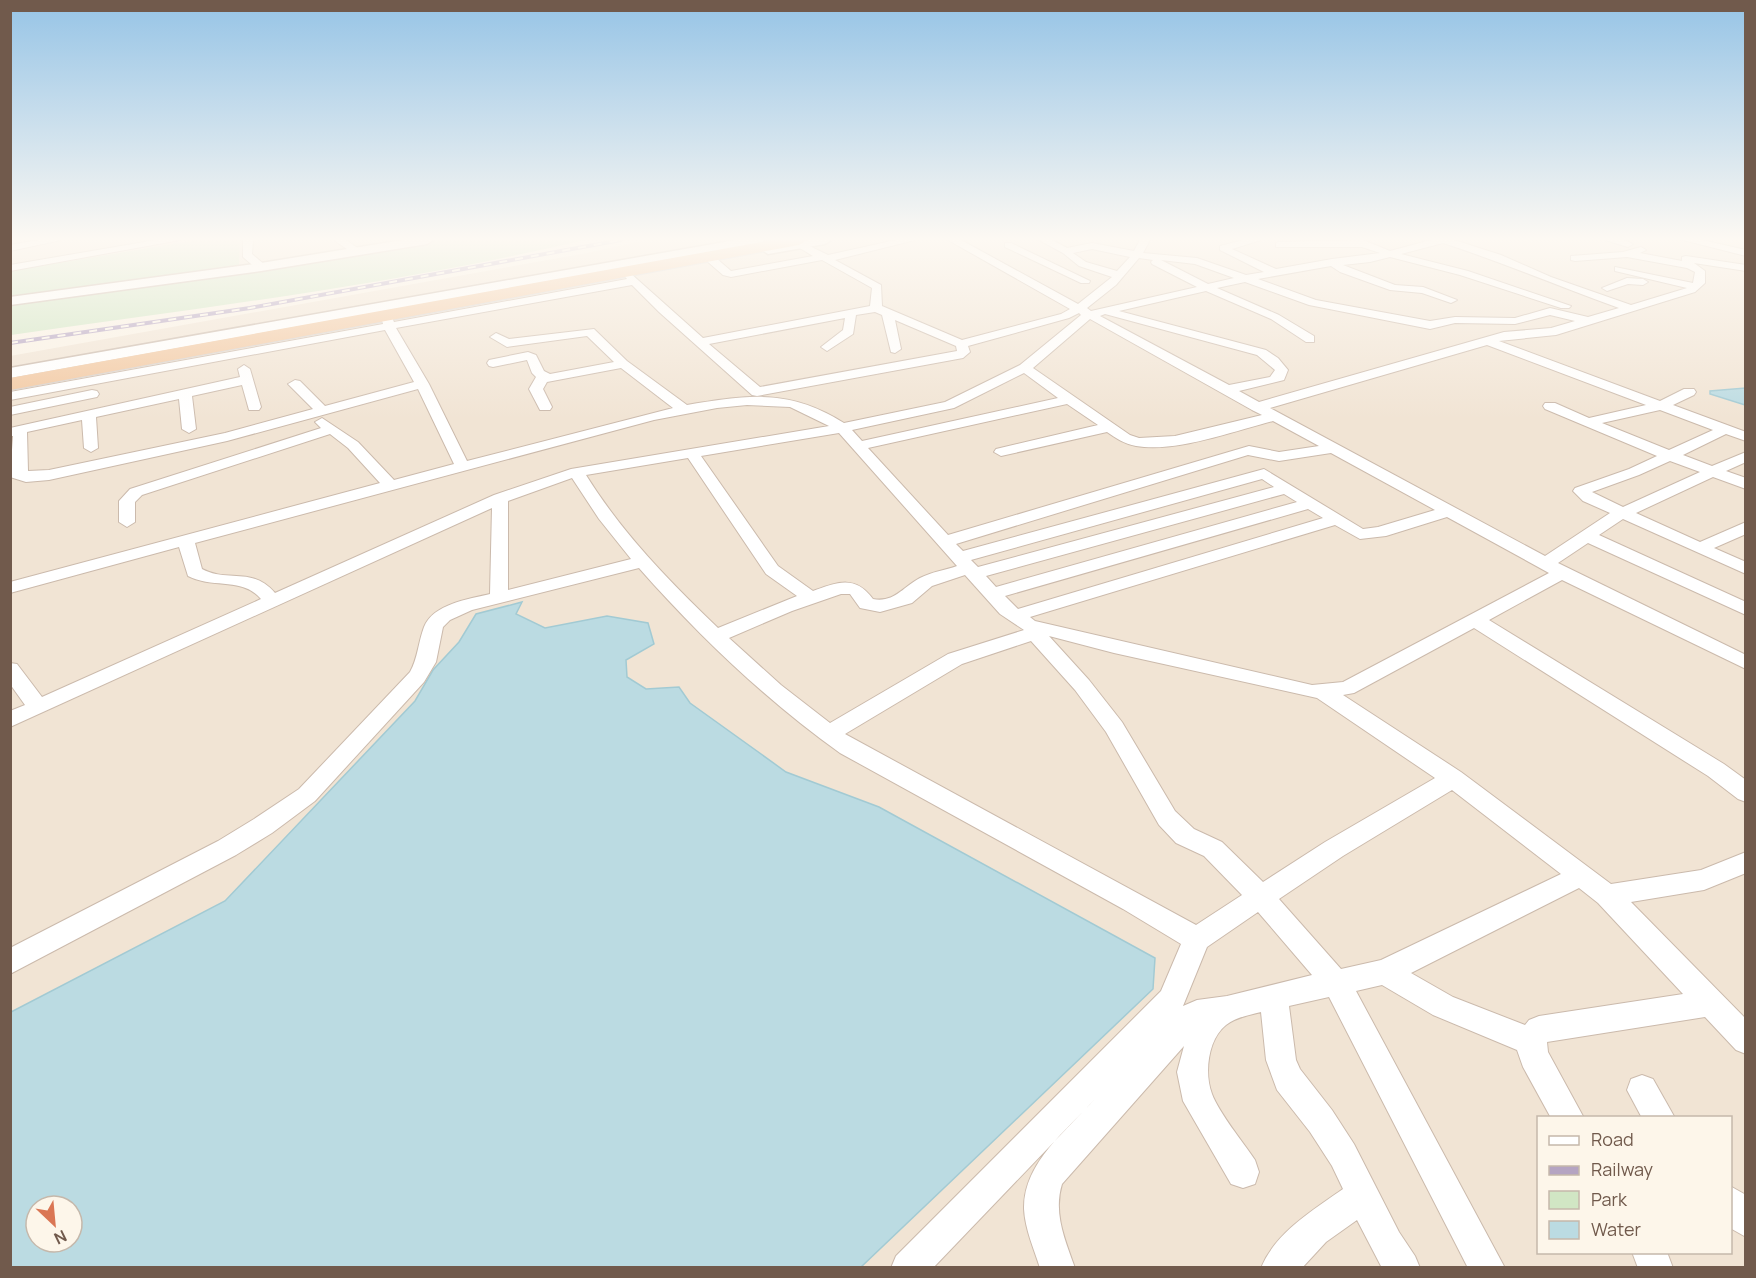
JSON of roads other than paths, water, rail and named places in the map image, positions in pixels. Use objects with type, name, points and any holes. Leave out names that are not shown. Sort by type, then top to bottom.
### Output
[{"type":"highway","points":[[10,378],[446,300]]},
{"type":"highway","points":[[10,384],[481,300]]},
{"type":"street","points":[[10,302],[27,300]]},
{"type":"street","points":[[10,373],[423,300]]},
{"type":"street","points":[[390,325],[500,300]]},
{"type":"street","points":[[10,396],[521,300]]},
{"type":"street","points":[[653,300],[757,392]]},
{"type":"street","points":[[879,300],[895,349]]},
{"type":"street","points":[[1062,300],[1545,564],[1746,663]]},
{"type":"street","points":[[10,720],[500,498],[576,472],[842,428],[956,403],[1025,368],[1095,300]]},
{"type":"street","points":[[702,342],[851,313],[881,310],[961,344],[1084,312],[1106,311],[1154,300]]},
{"type":"street","points":[[1236,300],[1275,317],[1310,339]]},
{"type":"street","points":[[1304,300],[1430,325],[1455,320],[1515,321],[1550,310],[1588,321]]},
{"type":"street","points":[[1544,300],[1602,318]]},
{"type":"street","points":[[1605,300],[1632,309]]},
{"type":"street","points":[[1641,300],[1651,303]]},
{"type":"street","points":[[1257,407],[1514,334],[1552,332],[1661,300]]},
{"type":"street","points":[[1106,311],[1244,350],[1261,351],[1272,357],[1282,370],[1279,377],[1274,380],[1226,390]]},
{"type":"street","points":[[826,347],[849,331],[851,313]]},
{"type":"street","points":[[390,325],[462,466]]},
{"type":"street","points":[[496,337],[503,343],[590,332],[623,364],[685,410]]},
{"type":"street","points":[[513,342],[521,356]]},
{"type":"street","points":[[1490,342],[1746,437]]},
{"type":"street","points":[[741,402],[757,392],[959,355],[964,352],[961,344]]},
{"type":"street","points":[[240,354],[254,407]]},
{"type":"street","points":[[10,390],[240,354]]},
{"type":"street","points":[[10,411],[240,354]]},
{"type":"street","points":[[493,363],[521,356],[532,358],[538,373],[543,377],[556,377],[623,364]]},
{"type":"street","points":[[1025,368],[1109,428],[1131,442],[1140,444],[1274,416]]},
{"type":"street","points":[[543,377],[536,389],[545,407]]},
{"type":"street","points":[[246,380],[186,394],[169,392],[88,415],[15,431],[15,472],[26,477],[49,475],[227,437],[422,384]]},
{"type":"street","points":[[295,384],[316,412],[332,429],[353,445],[390,485]]},
{"type":"street","points":[[1588,422],[1662,405],[1689,392]]},
{"type":"street","points":[[186,394],[189,429]]},
{"type":"street","points":[[858,446],[1070,399]]},
{"type":"street","points":[[10,588],[462,466],[685,410],[741,402],[778,401],[793,403],[826,417],[842,428],[967,567],[993,594],[1031,626],[1082,685],[1114,726],[1167,818],[1185,836],[1213,849],[1261,897],[1337,984],[1488,1268]]},
{"type":"street","points":[[1550,406],[1746,484]]},
{"type":"street","points":[[920,412],[938,428]]},
{"type":"street","points":[[88,415],[91,448]]},
{"type":"street","points":[[1001,452],[1109,428]]},
{"type":"street","points":[[128,522],[127,501],[136,492],[332,429]]},
{"type":"street","points":[[1220,429],[1262,457],[1284,458],[1332,448]]},
{"type":"street","points":[[1724,430],[1634,472],[1581,491],[1589,498],[1746,569]]},
{"type":"street","points":[[944,542],[1249,450]]},
{"type":"street","points":[[692,453],[772,570],[811,598]]},
{"type":"street","points":[[1545,564],[1615,518],[1746,456]]},
{"type":"street","points":[[576,472],[599,510],[641,562],[770,688],[829,734],[848,747],[1132,901],[1196,939]]},
{"type":"street","points":[[716,636],[811,598],[844,588],[852,588],[859,592],[867,604],[880,606],[905,599],[932,580],[967,567],[1259,474],[1271,476],[1360,534],[1369,534],[1448,512]]},
{"type":"street","points":[[967,567],[1148,526],[1287,488]]},
{"type":"street","points":[[499,598],[500,498]]},
{"type":"street","points":[[993,594],[1311,503]]},
{"type":"street","points":[[829,734],[955,660],[1031,626],[1189,563],[1335,519]]},
{"type":"street","points":[[1148,526],[1189,563]]},
{"type":"street","points":[[1699,549],[1745,528]]},
{"type":"street","points":[[1587,536],[1746,609]]},
{"type":"street","points":[[186,540],[194,572],[201,577],[254,583],[272,600]]},
{"type":"street","points":[[10,962],[227,848],[307,795],[417,677],[426,662],[434,626],[443,616],[465,606],[641,562]]},
{"type":"street","points":[[1031,626],[1300,690],[1321,691],[1347,688],[1562,573]]},
{"type":"street","points":[[1475,620],[1716,770],[1746,793]]},
{"type":"street","points":[[10,669],[37,706]]},
{"type":"street","points":[[1321,691],[1453,778],[1607,895],[1708,1003],[1746,1040]]},
{"type":"street","points":[[908,1268],[1172,1000],[1196,939],[1453,778]]},
{"type":"street","points":[[1607,895],[1704,880],[1746,862]]},
{"type":"street","points":[[1058,1268],[1042,1223],[1039,1204],[1042,1187],[1050,1172],[1186,1022],[1197,1013],[1227,1009],[1385,972],[1582,875]]},
{"type":"street","points":[[1385,972],[1443,1006],[1530,1041]]},
{"type":"street","points":[[1274,997],[1281,1060],[1288,1079],[1332,1138],[1387,1244],[1403,1268]]},
{"type":"street","points":[[1530,1041],[1539,1030],[1708,1003]]},
{"type":"street","points":[[1227,1009],[1215,1016],[1201,1035],[1192,1072],[1197,1101],[1243,1172]]},
{"type":"street","points":[[1530,1041],[1534,1057],[1568,1116]]},
{"type":"street","points":[[1642,1090],[1659,1116]]},
{"type":"street","points":[[1278,1268],[1314,1230],[1363,1195]]},
{"type":"street","points":[[1732,1204],[1746,1220]]},
{"type":"street","points":[[1650,1254],[1656,1268]]},
{"type":"water","points":[[1745,388],[1745,405],[1710,394],[1710,391]]},
{"type":"water","points":[[522,602],[516,614],[545,628],[607,616],[648,623],[654,644],[626,660],[627,677],[646,689],[679,687],[690,703],[786,772],[879,807],[1155,958],[1153,989],[861,1267],[11,1267],[11,1012],[225,901],[415,701],[433,670],[459,642],[476,614]]},
{"type":"railway","points":[[10,343],[296,300]]}]
